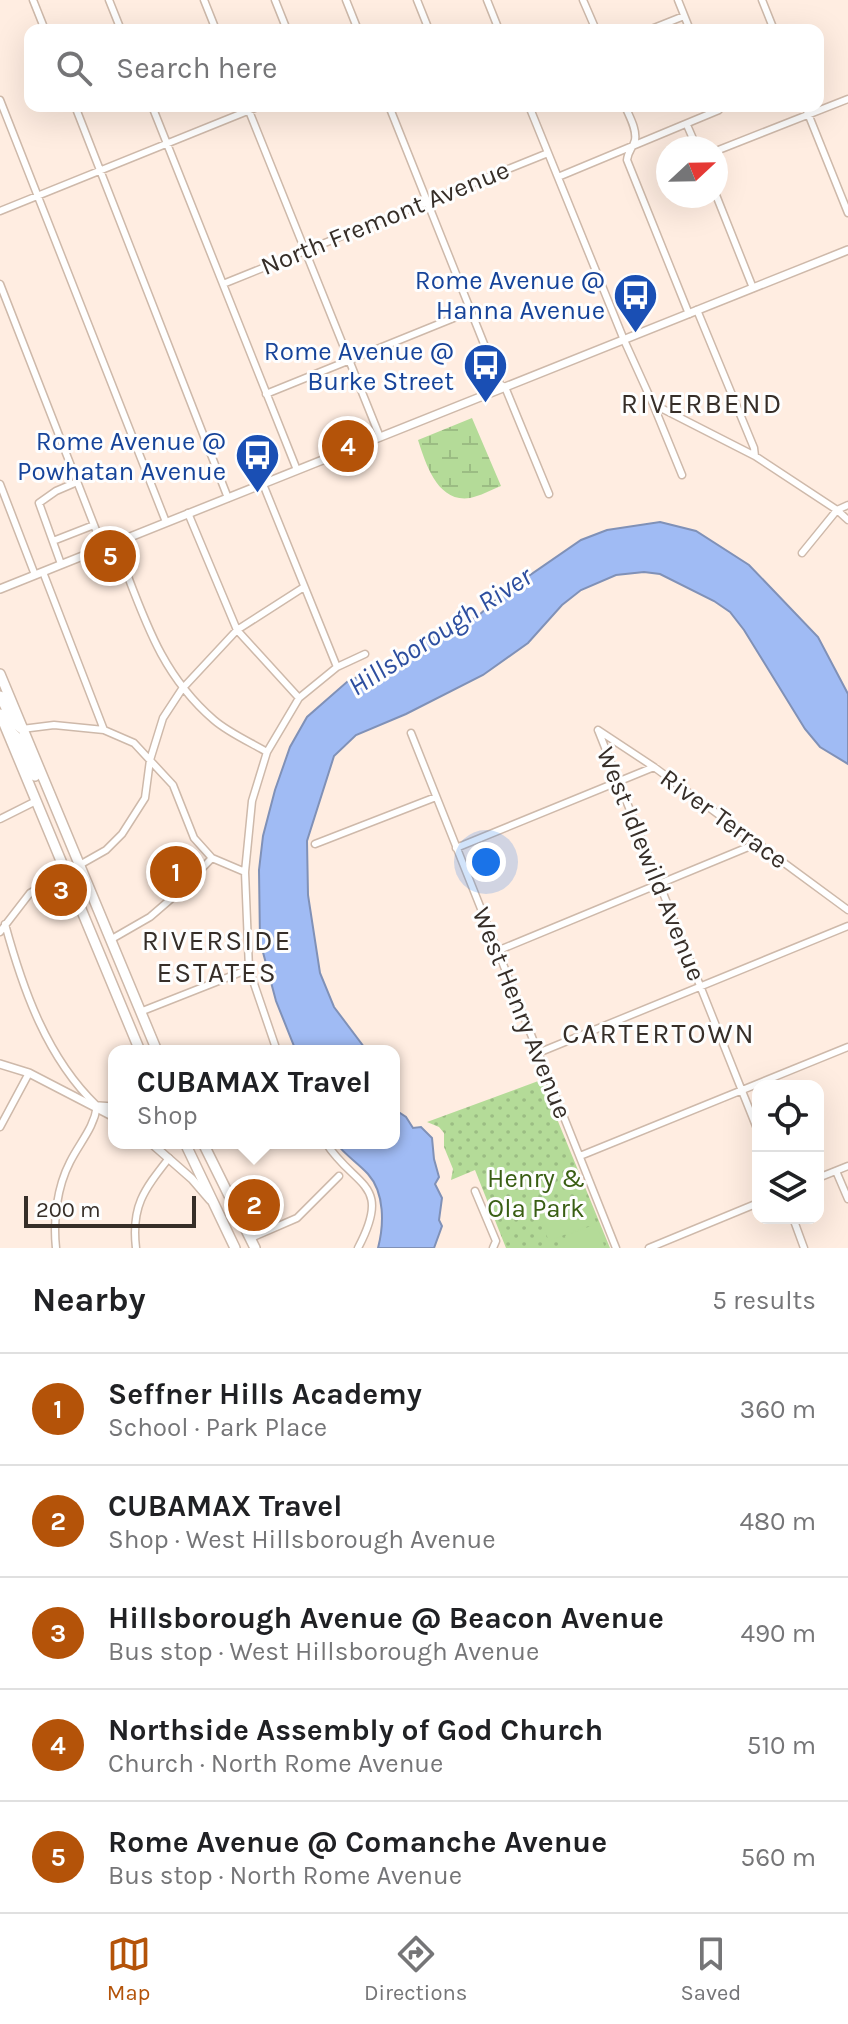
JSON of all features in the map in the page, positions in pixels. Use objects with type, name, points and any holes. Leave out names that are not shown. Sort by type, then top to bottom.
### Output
[{"type":"main road","points":[[0,674],[154,1045]]},
{"type":"main road","points":[[0,696],[13,722],[22,729]]},
{"type":"main road","points":[[0,714],[3,728],[137,1045]]},
{"type":"main road","points":[[3,728],[19,739],[39,786],[49,794]]},
{"type":"main road","points":[[188,1149],[217,1209],[231,1247]]},
{"type":"main road","points":[[206,1149],[255,1248]]},
{"type":"street","points":[[33,0],[43,24]]},
{"type":"street","points":[[109,0],[119,24]]},
{"type":"street","points":[[204,0],[214,24]]},
{"type":"street","points":[[275,0],[285,24]]},
{"type":"street","points":[[346,0],[356,24]]},
{"type":"street","points":[[417,0],[427,24]]},
{"type":"street","points":[[487,0],[497,24]]},
{"type":"street","points":[[583,0],[593,24]]},
{"type":"street","points":[[678,0],[687,24]]},
{"type":"street","points":[[762,0],[772,24]]},
{"type":"street","points":[[664,24],[684,16]]},
{"type":"street","points":[[824,108],[848,99]]},
{"type":"street","points":[[0,100],[166,522]]},
{"type":"street","points":[[77,112],[228,498]]},
{"type":"street","points":[[154,112],[297,470]]},
{"type":"street","points":[[0,211],[239,112]]},
{"type":"street","points":[[250,112],[380,437]]},
{"type":"street","points":[[391,112],[500,384],[505,387],[549,494]]},
{"type":"street","points":[[531,112],[682,475]]},
{"type":"street","points":[[627,112],[635,131],[634,144],[627,154],[627,160],[755,456]]},
{"type":"street","points":[[558,177],[715,112]]},
{"type":"street","points":[[728,146],[814,112]]},
{"type":"street","points":[[809,114],[848,213]]},
{"type":"street","points":[[687,125],[692,136]]},
{"type":"street","name":"North Fremont Avenue","points":[[223,284],[548,153]]},
{"type":"street","points":[[721,208],[753,288]]},
{"type":"street","points":[[0,589],[846,250],[848,260]]},
{"type":"street","points":[[0,284],[103,548]]},
{"type":"street","points":[[266,394],[471,311]]},
{"type":"street","points":[[653,404],[755,456],[848,520]]},
{"type":"street","points":[[61,564],[39,503],[77,482]]},
{"type":"street","points":[[0,484],[104,730]]},
{"type":"street","points":[[263,484],[337,667]]},
{"type":"street","points":[[802,553],[837,510],[848,505]]},
{"type":"street","points":[[188,513],[237,630],[299,698]]},
{"type":"street","points":[[53,541],[94,525]]},
{"type":"street","points":[[115,543],[162,661],[182,689],[215,722],[267,752]]},
{"type":"street","points":[[0,932],[30,893],[106,850],[122,834],[145,798],[150,760],[163,718],[182,689],[237,630],[304,587]]},
{"type":"street","points":[[275,1045],[249,969],[245,872],[252,801],[267,752],[299,698],[337,667],[365,654]]},
{"type":"street","points":[[22,729],[54,725],[104,730],[134,743],[173,785],[194,838],[212,858],[245,872]]},
{"type":"street","name":"River Terrace","points":[[598,730],[654,767],[848,910]]},
{"type":"street","name":"West Idlewild Avenue","points":[[598,730],[752,1117]]},
{"type":"street","name":"West Henry Avenue","points":[[411,733],[616,1248]]},
{"type":"street","points":[[456,848],[654,767]]},
{"type":"street","points":[[315,844],[436,797]]},
{"type":"street","points":[[0,819],[36,801]]},
{"type":"street","points":[[497,951],[758,843]]},
{"type":"street","points":[[110,940],[150,917],[212,858]]},
{"type":"street","points":[[5,924],[20,975],[57,1058],[75,1085],[97,1106],[108,1107]]},
{"type":"street","points":[[538,1053],[848,926]]},
{"type":"street","points":[[140,1012],[249,969]]},
{"type":"street","points":[[580,1156],[848,1047]]},
{"type":"street","points":[[0,1064],[29,1073],[108,1113]]},
{"type":"street","points":[[0,1127],[29,1073]]},
{"type":"street","points":[[56,1248],[57,1204],[62,1183],[69,1163],[95,1121],[97,1106]]},
{"type":"street","points":[[158,1149],[217,1209]]},
{"type":"street","points":[[332,1149],[365,1184],[370,1195],[371,1220],[358,1248]]},
{"type":"street","points":[[136,1248],[134,1232],[139,1200],[169,1158]]},
{"type":"street","points":[[824,1176],[848,1166]]},
{"type":"street","points":[[836,1171],[848,1199]]},
{"type":"street","points":[[251,1238],[297,1218],[339,1176]]},
{"type":"street","points":[[475,1191],[496,1241],[493,1248]]},
{"type":"street","points":[[649,1248],[752,1205]]},
{"type":"street","points":[[795,1224],[804,1248]]},
{"type":"green space","points":[[472,418],[501,486],[474,497],[459,498],[450,495],[435,480],[418,440]]},
{"type":"green space","name":"Henry & Ola Park","points":[[541,1080],[610,1248],[506,1248],[475,1170],[451,1180],[453,1169],[444,1147],[444,1133],[427,1122]]},
{"type":"green space","points":[[587,1198],[596,1222],[549,1241],[539,1217]]},
{"type":"green space","points":[[596,1224],[605,1248],[569,1248],[565,1236]]},
{"type":"water","name":"Hillsborough River","points":[[660,522],[696,531],[749,565],[818,637],[848,694],[848,764],[820,747],[805,729],[744,630],[730,612],[714,601],[660,574],[644,572],[616,575],[581,590],[562,605],[528,643],[483,675],[356,735],[334,756],[307,841],[308,895],[320,973],[334,1007],[362,1045],[294,1045],[276,1001],[260,941],[259,870],[263,836],[275,790],[290,747],[307,717],[348,681],[406,656],[427,640],[478,616],[501,595],[581,540],[607,530]]},
{"type":"water","points":[[400,1113],[413,1128],[421,1127],[432,1138],[439,1177],[435,1184],[442,1198],[439,1220],[442,1226],[434,1248],[378,1248],[382,1219],[378,1190],[368,1174],[341,1149],[400,1149]]},
{"type":"place","name":"Rome Avenue @ Hanna Avenue","points":[[636,334]]},
{"type":"place","name":"Rome Avenue @ Burke Street","points":[[485,405]]},
{"type":"place","name":"Northside Assembly of God Church","points":[[348,446]]},
{"type":"place","name":"Rome Avenue @ Powhatan Avenue","points":[[257,495]]},
{"type":"place","name":"Rome Avenue @ Comanche Avenue","points":[[110,556]]},
{"type":"place","name":"Seffner Hills Academy","points":[[176,872]]},
{"type":"place","name":"Hillsborough Avenue @ Beacon Avenue","points":[[61,890]]},
{"type":"place","name":"CUBAMAX Travel","points":[[254,1205]]},
{"type":"district","name":"RIVERBEND","points":[[702,403]]},
{"type":"district","name":"RIVERSIDE ESTATES","points":[[217,956]]},
{"type":"district","name":"CARTERTOWN","points":[[659,1033]]}]
